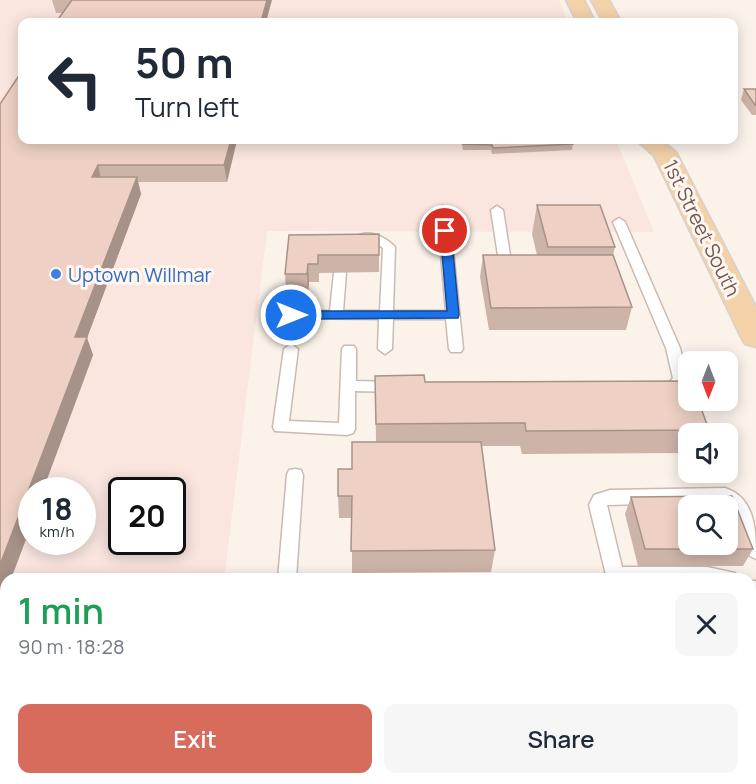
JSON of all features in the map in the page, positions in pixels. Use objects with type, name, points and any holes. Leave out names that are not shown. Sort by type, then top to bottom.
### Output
[{"type":"main road","points":[[575,0],[584,18]]},
{"type":"main road","points":[[600,0],[610,18]]},
{"type":"main road","name":"1st Street South","points":[[660,144],[756,337]]},
{"type":"lane","points":[[443,210],[456,350]]},
{"type":"lane","points":[[497,210],[506,268]]},
{"type":"lane","points":[[619,222],[673,348],[680,378],[673,388],[650,388]]},
{"type":"lane","points":[[344,238],[378,238],[389,247],[385,350]]},
{"type":"lane","points":[[336,315],[340,273]]},
{"type":"lane","points":[[294,292],[291,315],[453,315]]},
{"type":"lane","points":[[291,350],[281,427],[347,429],[350,350]]},
{"type":"lane","points":[[348,386],[406,387]]},
{"type":"lane","points":[[287,573],[295,475]]},
{"type":"lane","points":[[614,573],[598,505],[600,500],[610,497],[725,495],[734,499],[739,507],[756,551]]},
{"type":"shaded area","points":[[0,0],[559,0],[566,18],[18,18],[18,144],[618,144],[654,232],[267,231],[225,573],[0,573]]},
{"type":"building","points":[[72,0],[267,0],[262,18],[59,18]]},
{"type":"building","name":"Uptown Willmar","points":[[18,77],[18,144],[230,144],[224,165],[98,165],[92,177],[137,177],[75,337],[87,337],[34,477],[18,477],[18,518],[0,565],[0,104]]},
{"type":"building","points":[[744,89],[756,89],[756,105],[755,105]]},
{"type":"building","points":[[463,144],[573,144],[493,148],[492,145]]},
{"type":"building","points":[[537,205],[600,205],[615,247],[548,247]]},
{"type":"building","points":[[379,234],[379,255],[318,255],[318,264],[308,264],[307,274],[285,274],[289,235]]},
{"type":"building","points":[[483,255],[613,255],[632,307],[491,308]]},
{"type":"building","points":[[424,375],[425,382],[678,381],[678,411],[702,411],[706,423],[678,423],[678,430],[526,431],[525,423],[376,424],[375,376]]},
{"type":"building","points":[[352,442],[481,442],[495,550],[351,551],[352,496],[338,496],[338,469],[352,469]]},
{"type":"building","points":[[631,497],[678,497],[678,549],[645,549]]},
{"type":"building","points":[[738,511],[753,549],[738,549]]},
{"type":"place","name":"Uptown Willmar","points":[[56,274]]},
{"type":"route","points":[[291,315],[453,315],[445,231]]}]
